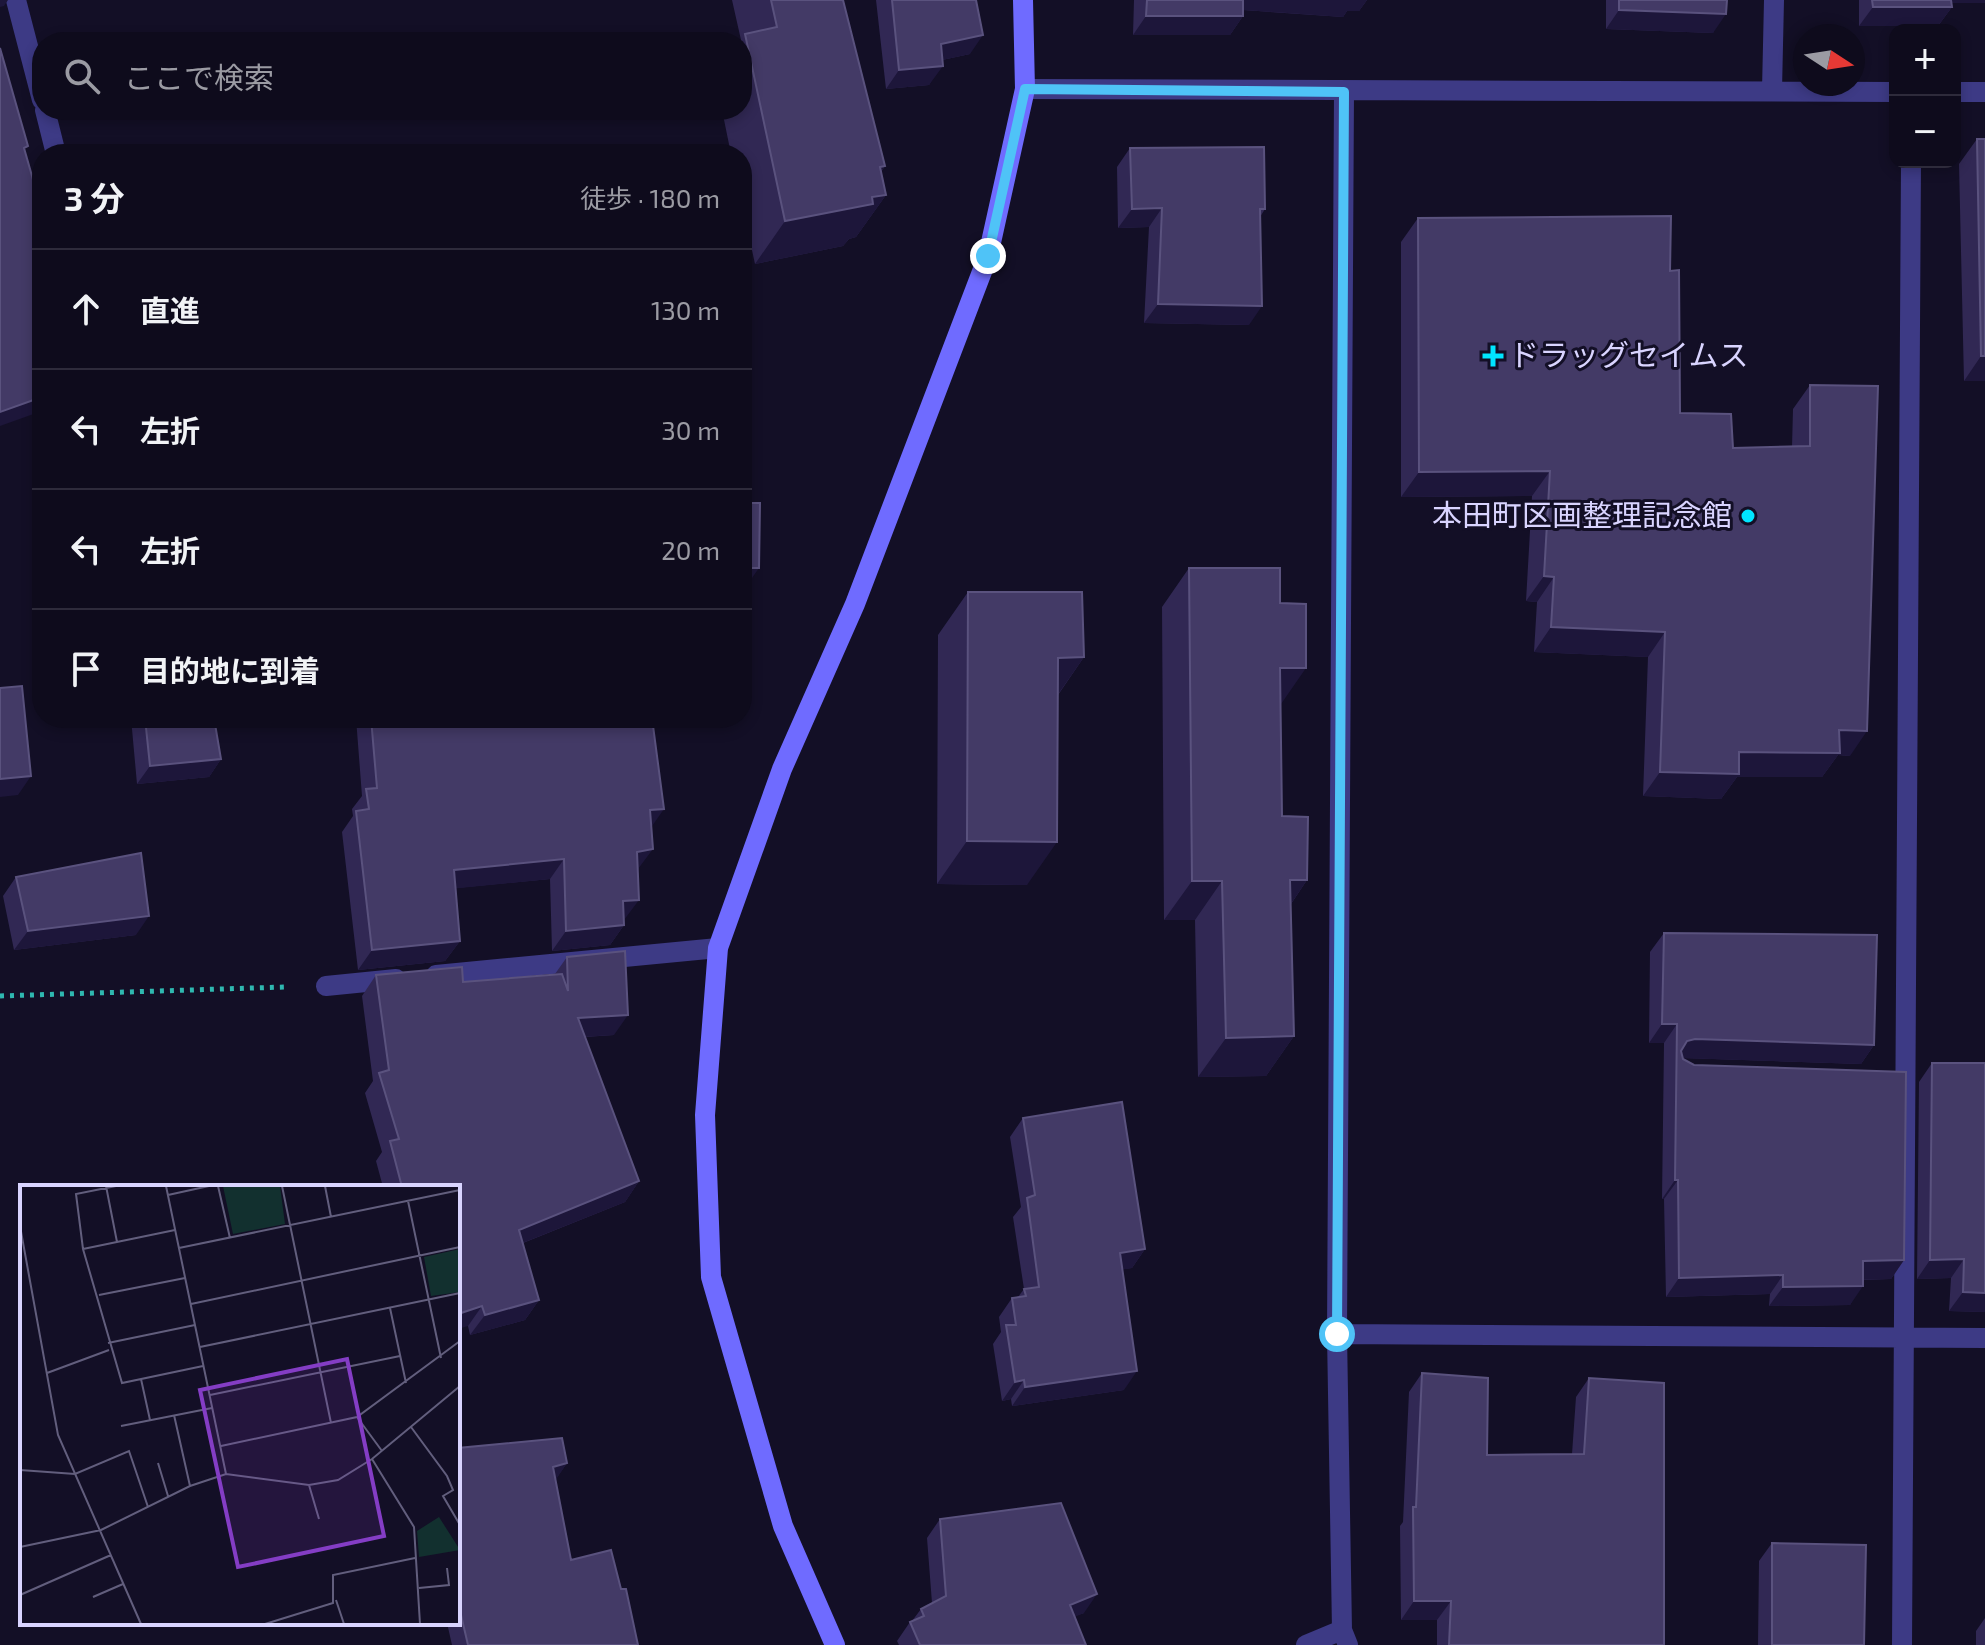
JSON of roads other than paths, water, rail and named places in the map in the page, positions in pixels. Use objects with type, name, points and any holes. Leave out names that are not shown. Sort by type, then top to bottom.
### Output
[{"type":"street","points":[[16,0],[32,62]]},
{"type":"street","points":[[835,1645],[783,1526],[711,1277],[705,1115],[718,948],[782,769],[855,604],[988,256],[1025,89],[1023,0]]},
{"type":"street","points":[[1772,90],[1774,0]]},
{"type":"street","points":[[1025,89],[1889,92]]},
{"type":"street","points":[[1306,1645],[1345,1637],[1337,1334],[1344,92]]},
{"type":"street","points":[[1961,92],[1985,92]]},
{"type":"street","points":[[48,120],[54,144]]},
{"type":"street","points":[[1902,1645],[1905,1337],[1899,1078],[1911,168]]},
{"type":"street","points":[[326,986],[718,948]]},
{"type":"street","points":[[1337,1334],[1985,1338]]},
{"type":"place","name":"ドラッグセイムス","points":[[1493,356]]},
{"type":"place","name":"本田町区画整理記念館","points":[[1748,516]]}]
